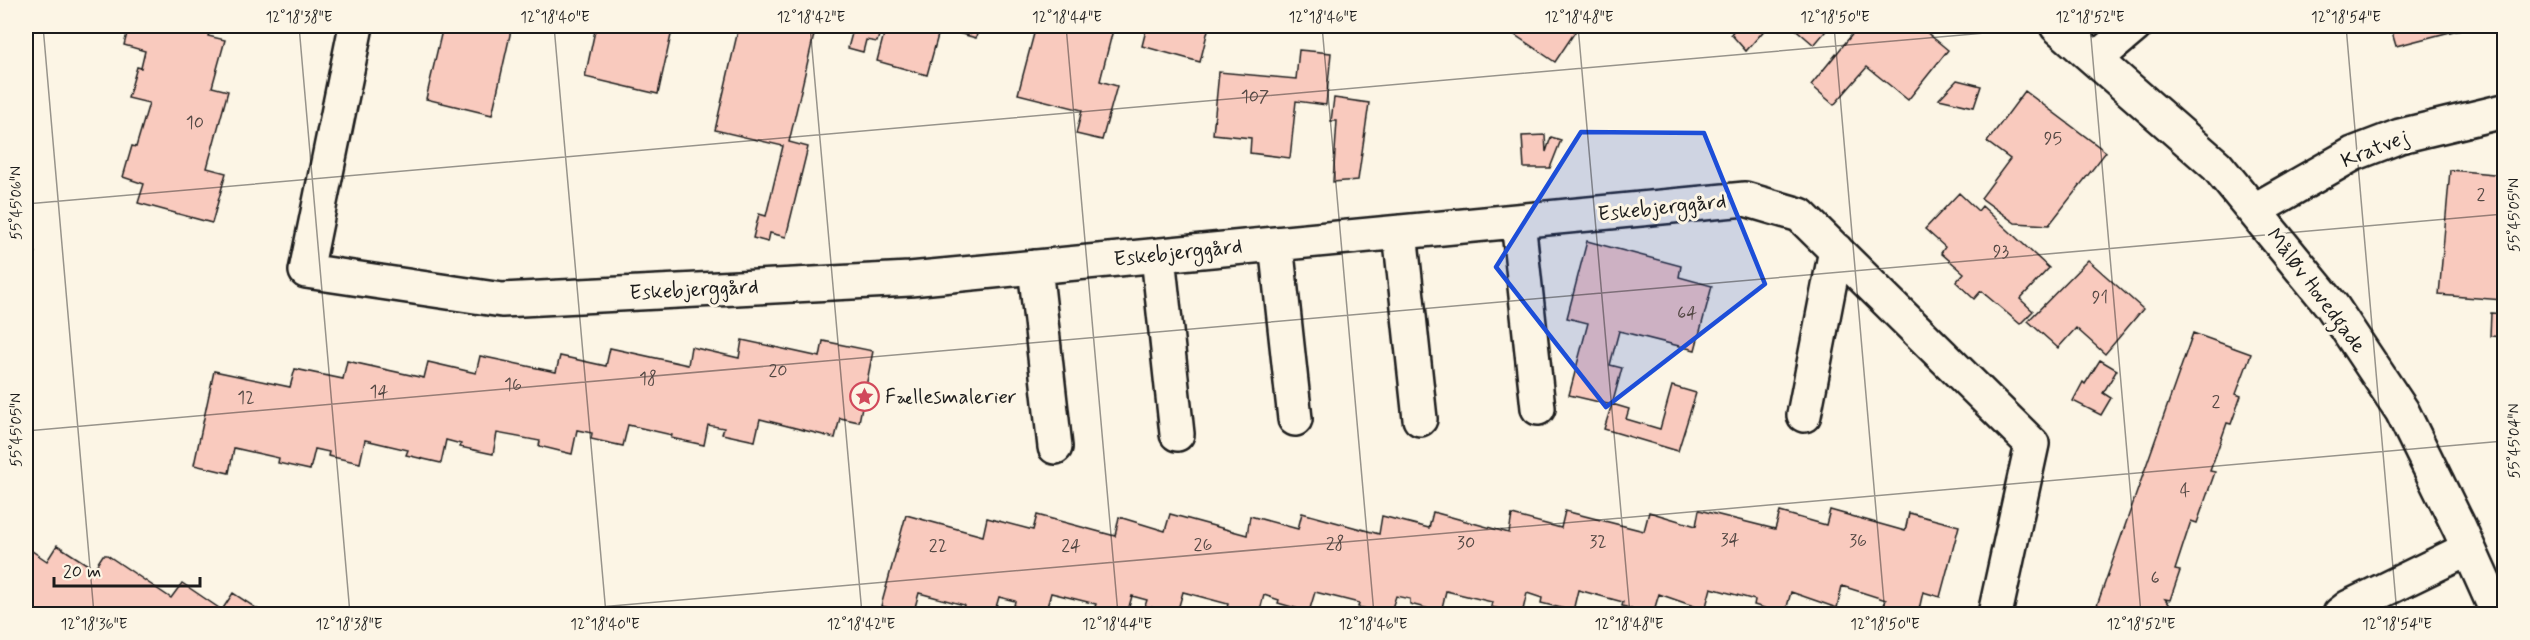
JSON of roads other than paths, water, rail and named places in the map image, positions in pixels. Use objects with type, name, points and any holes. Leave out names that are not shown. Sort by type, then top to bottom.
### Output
[{"type":"street","name":"Eskebjerggård","points":[[356,26],[306,272],[502,300],[910,279],[1746,199],[1800,215],[2032,444],[1995,615]]},
{"type":"street","name":"Måløv Hovedgade","points":[[2057,26],[2097,58],[2217,166],[2332,306],[2402,411],[2459,526],[2498,615]]},
{"type":"street","points":[[2097,58],[2135,26]]},
{"type":"street","name":"Kratvej","points":[[2254,210],[2353,154],[2400,136],[2505,111]]},
{"type":"street","points":[[1518,221],[1538,408]]},
{"type":"street","points":[[1400,232],[1420,419]]},
{"type":"street","points":[[1276,244],[1295,419]]},
{"type":"street","points":[[1804,415],[1836,250]]},
{"type":"street","points":[[1158,256],[1177,434]]},
{"type":"street","points":[[1035,267],[1055,447]]},
{"type":"street","points":[[2340,615],[2349,607],[2468,549]]},
{"type":"place","name":"Fællesmalerier","points":[[864,397]]}]
